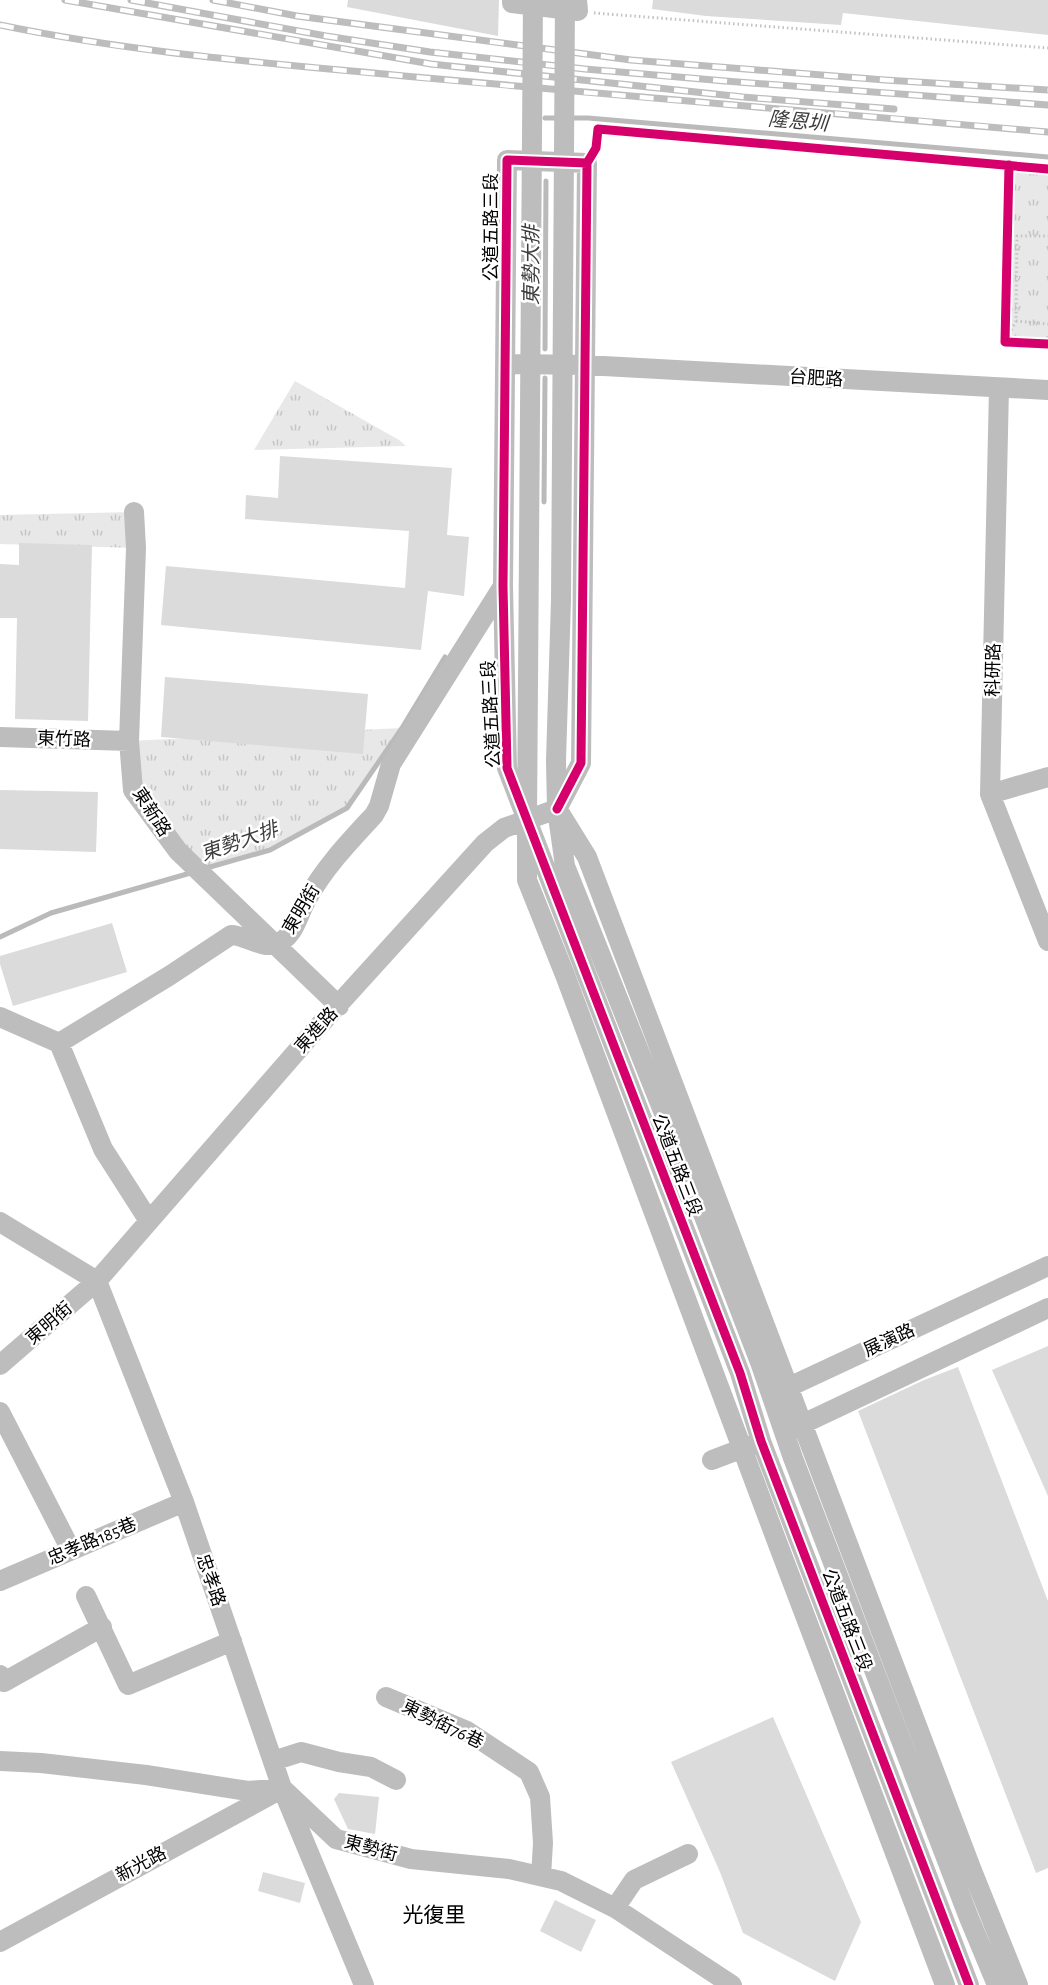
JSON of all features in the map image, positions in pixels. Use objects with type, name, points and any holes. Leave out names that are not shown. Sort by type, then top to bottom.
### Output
[{"type":"street","points":[[512,0],[512,3],[573,4]]},
{"type":"street","name":"公道五路三段","points":[[532,0],[527,880],[566,975],[945,1985]]},
{"type":"street","name":"公道五路三段","points":[[573,4],[556,760],[557,809],[565,866],[677,1146],[761,1365],[780,1391],[956,1886],[997,1985]]},
{"type":"street","name":"公道五路三段","points":[[557,809],[581,763],[587,163],[507,160],[507,364],[503,586],[507,768],[735,1362],[761,1441],[969,1985]]},
{"type":"street","name":"台肥路","points":[[507,364],[585,365],[1048,390]]},
{"type":"street","name":"科研路","points":[[999,388],[990,794],[1048,941]]},
{"type":"street","name":"東新路","points":[[134,512],[136,548],[129,741],[133,790],[178,851],[339,1006]]},
{"type":"street","name":"東明街","points":[[59,1043],[231,935],[274,944],[293,930],[307,898],[328,865],[380,806],[391,764],[503,586]]},
{"type":"street","name":"東竹路","points":[[0,737],[129,741]]},
{"type":"street","points":[[990,794],[1048,777]]},
{"type":"street","name":"東進路","points":[[97,1281],[485,843],[504,828],[557,809]]},
{"type":"street","points":[[0,1017],[59,1043],[103,1149],[149,1221]]},
{"type":"street","points":[[0,1222],[97,1281]]},
{"type":"street","name":"展演路","points":[[730,1414],[1048,1266]]},
{"type":"street","name":"東明街","points":[[0,1365],[97,1281]]},
{"type":"street","name":"忠孝路","points":[[97,1281],[184,1502],[282,1788],[364,1985]]},
{"type":"street","points":[[712,1460],[793,1429],[1048,1308]]},
{"type":"street","points":[[0,1412],[71,1550]]},
{"type":"street","name":"公道五路三段","points":[[793,1429],[1018,1985]]},
{"type":"street","name":"忠孝路185巷","points":[[0,1581],[184,1502]]},
{"type":"street","points":[[86,1596],[128,1684],[232,1641]]},
{"type":"street","points":[[0,1675],[4,1682],[102,1628]]},
{"type":"street","name":"東勢街76巷","points":[[386,1697],[467,1731],[530,1772],[540,1797],[543,1843],[541,1876]]},
{"type":"street","points":[[273,1761],[301,1752],[339,1762],[371,1767],[396,1780]]},
{"type":"street","points":[[0,1761],[41,1762],[248,1791],[282,1788]]},
{"type":"street","name":"東勢街","points":[[282,1788],[336,1839],[411,1859],[509,1869],[561,1881],[615,1908],[732,1985]]},
{"type":"street","name":"新光路","points":[[2,1936],[282,1788]]},
{"type":"street","points":[[615,1908],[634,1880],[688,1854]]},
{"type":"path","points":[[573,4],[1048,48]]},
{"type":"path","points":[[1005,342],[1016,321],[1017,236],[1048,236]]},
{"type":"path","points":[[1016,321],[1048,324]]},
{"type":"green space","points":[[1004,159],[1048,164],[1048,349],[999,346]]},
{"type":"green space","points":[[295,381],[399,440],[406,446],[254,450]]},
{"type":"green space","points":[[134,512],[136,548],[0,544],[0,515]]},
{"type":"green space","points":[[402,728],[347,808],[270,850],[199,870],[133,790],[129,741]]},
{"type":"building","points":[[348,0],[499,0],[498,36],[347,7]]},
{"type":"building","points":[[653,0],[1048,0],[1048,35],[843,13],[841,25],[706,16],[652,9]]},
{"type":"building","points":[[280,456],[452,468],[447,535],[469,537],[464,596],[428,591],[421,650],[161,625],[166,566],[405,588],[409,531],[245,519],[246,495],[278,498]]},
{"type":"building","points":[[19,543],[92,545],[88,721],[15,719],[17,618],[0,618],[0,564],[19,565]]},
{"type":"building","points":[[165,677],[368,694],[363,754],[161,737]]},
{"type":"building","points":[[0,790],[98,792],[96,852],[0,849]]},
{"type":"building","points":[[112,923],[127,972],[13,1006],[0,964],[0,956]]},
{"type":"building","points":[[1048,1346],[1048,1496],[992,1370]]},
{"type":"building","points":[[958,1367],[1048,1601],[1048,1868],[1036,1873],[858,1411]]},
{"type":"building","points":[[773,1717],[861,1922],[835,1981],[743,1933],[720,1872],[671,1762]]},
{"type":"building","points":[[339,1793],[379,1797],[375,1834],[348,1829],[334,1799]]},
{"type":"building","points":[[263,1872],[305,1883],[300,1903],[258,1891]]},
{"type":"building","points":[[555,1900],[596,1920],[581,1952],[540,1931]]},
{"type":"waterway","name":"隆恩圳","points":[[545,118],[559,118]]},
{"type":"waterway","name":"隆恩圳","points":[[568,118],[1048,157]]},
{"type":"waterway","name":"東勢大排","points":[[545,349],[546,181]]},
{"type":"waterway","name":"東勢大排","points":[[544,502],[545,378]]},
{"type":"waterway","name":"東勢大排","points":[[203,869],[270,850],[347,808],[402,728],[445,657]]},
{"type":"waterway","name":"東勢大排","points":[[0,937],[51,913],[194,872]]},
{"type":"railway","points":[[65,0],[431,64],[743,97],[894,109]]},
{"type":"railway","points":[[131,0],[326,36],[430,52],[585,69],[1048,105]]},
{"type":"railway","points":[[213,0],[297,16],[631,60],[1048,90]]},
{"type":"railway","points":[[0,25],[101,43],[252,62],[1048,132]]},
{"type":"cycle path","points":[[557,809],[581,763],[587,163],[596,148],[598,129],[1048,169]]},
{"type":"cycle path","points":[[587,163],[507,160],[503,586],[507,768],[740,1373],[761,1441],[969,1985]]},
{"type":"cycle path","points":[[1009,165],[1005,342],[1048,344]]},
{"type":"district","name":"光復里","points":[[434,1915]]}]
